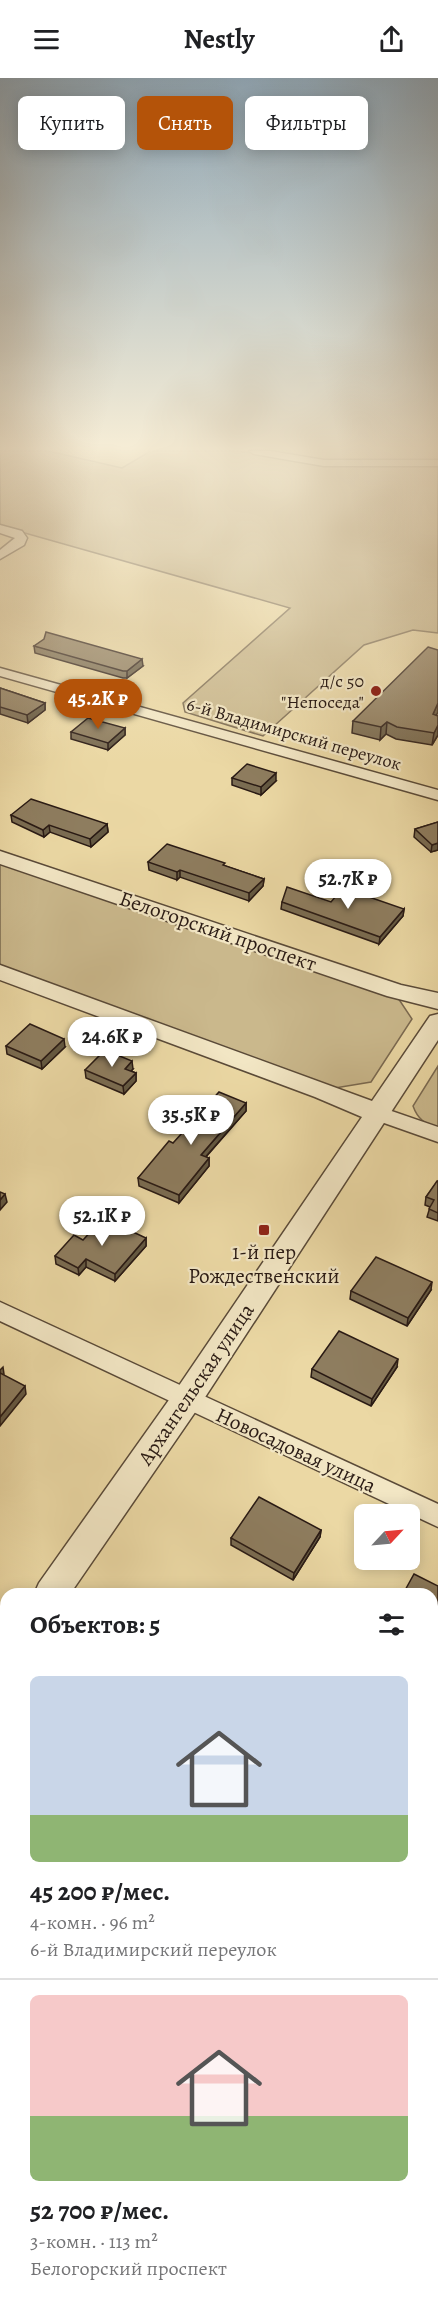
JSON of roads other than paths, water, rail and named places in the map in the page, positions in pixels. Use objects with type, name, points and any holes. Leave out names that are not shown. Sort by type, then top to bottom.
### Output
[{"type":"street","name":"6-й Владимирский переулок","points":[[0,672],[438,795]]},
{"type":"street","name":"Белогорский проспект","points":[[0,857],[395,991],[438,1001]]},
{"type":"street","points":[[0,972],[324,1091],[438,1136]]},
{"type":"street","name":"Архангельская улица","points":[[55,1588],[187,1399],[438,1022]]},
{"type":"street","name":"Новосадовая улица","points":[[0,1311],[438,1516]]},
{"type":"place","name":"д/с 50 \"Непоседа\"","points":[[376,691]]},
{"type":"place","name":"1-й пер Рождественский","points":[[264,1230]]}]
